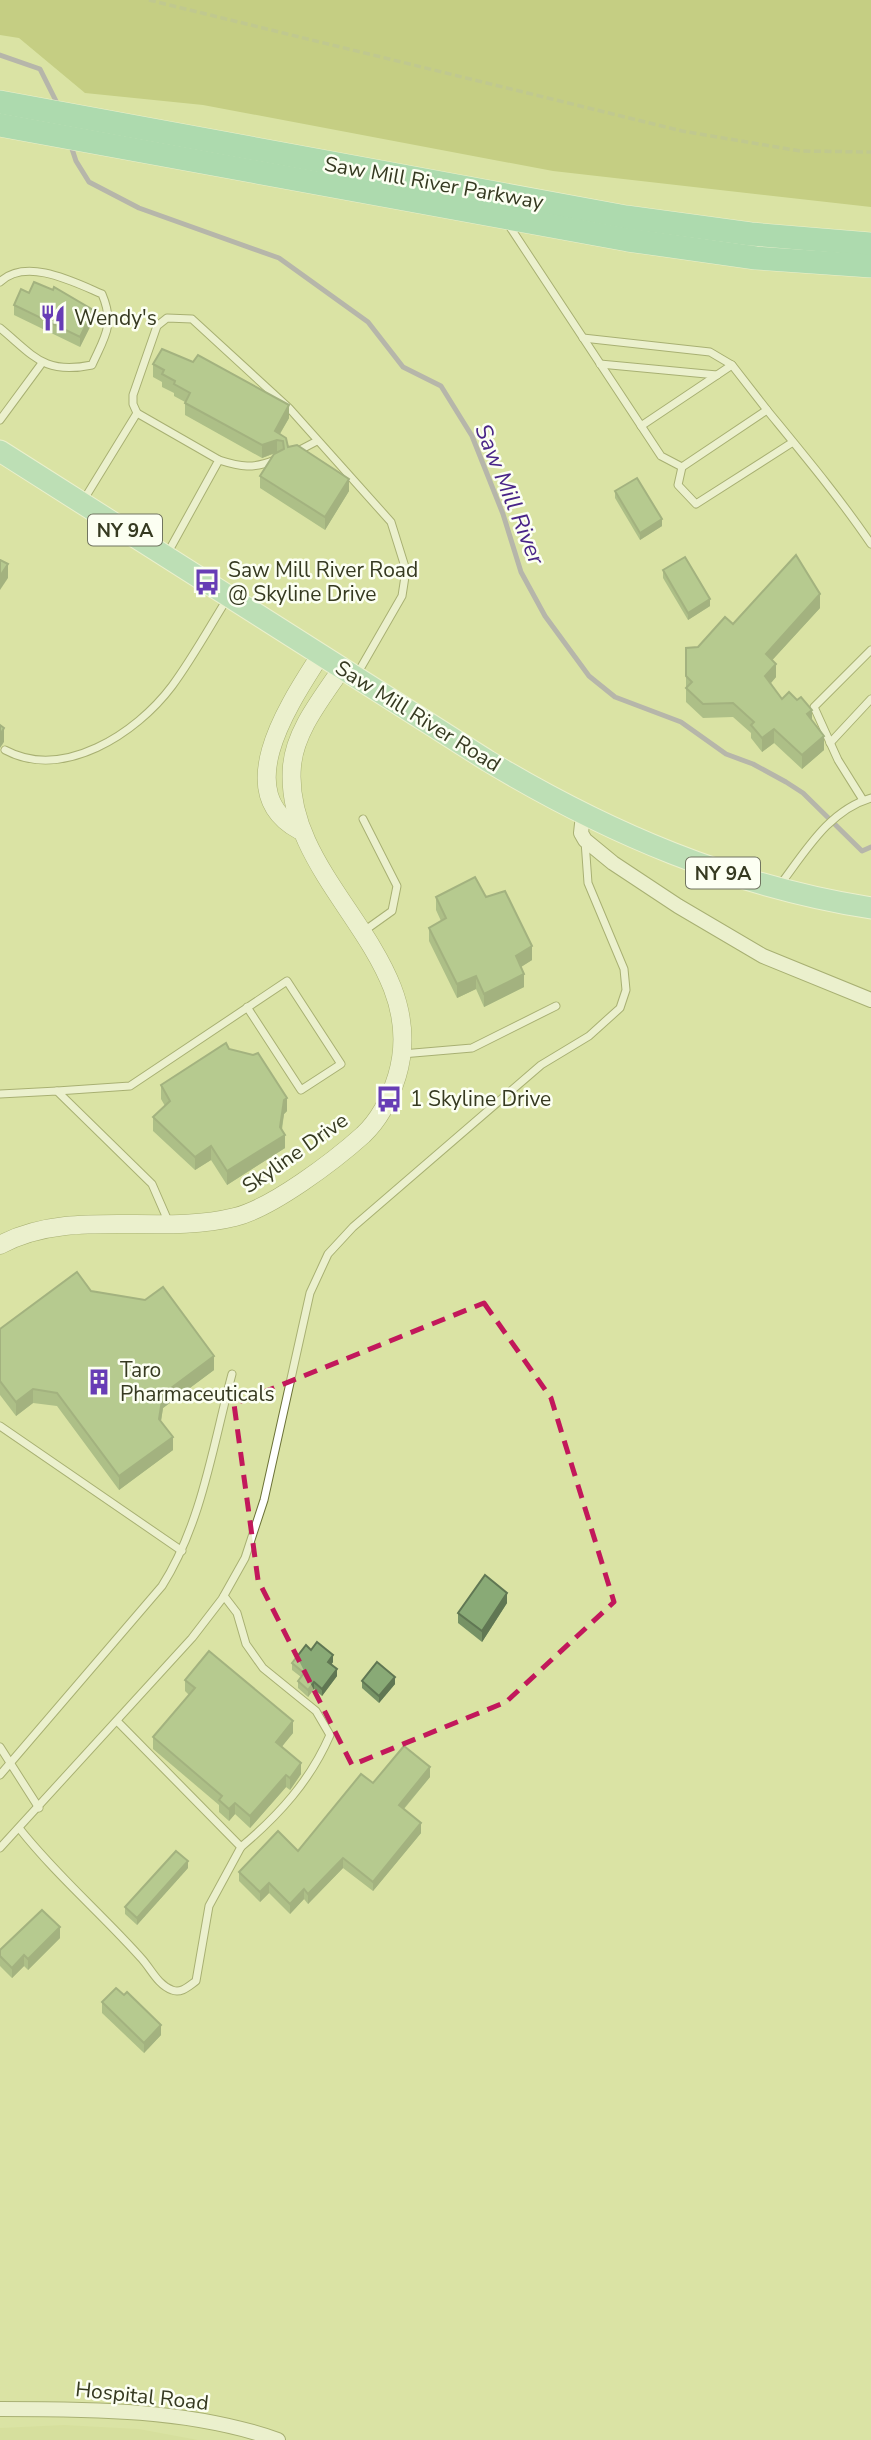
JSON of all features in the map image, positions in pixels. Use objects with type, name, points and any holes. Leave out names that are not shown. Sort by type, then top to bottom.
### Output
[{"type":"highway","name":"Saw Mill River Parkway","points":[[0,102],[626,217],[751,234],[871,244]]},
{"type":"highway","name":"Saw Mill River Parkway","points":[[0,125],[503,218],[692,250],[871,266]]},
{"type":"main road","name":"Saw Mill River Road","points":[[0,451],[496,766],[583,815],[683,859],[777,889],[871,908]]},
{"type":"street","name":"Skyline Drive","points":[[299,830],[284,820],[276,810],[270,789],[269,763],[279,722],[321,654]]},
{"type":"street","name":"Skyline Drive","points":[[0,1245],[26,1234],[68,1227],[220,1220],[245,1214],[275,1198],[336,1156],[362,1135],[382,1113],[395,1085],[402,1054],[399,1006],[388,978],[299,830],[291,775],[294,753],[302,732],[349,672]]},
{"type":"street","points":[[583,815],[581,833],[585,840],[613,863],[721,933],[763,956],[871,1000]]},
{"type":"street","name":"Hospital Road","points":[[0,2409],[82,2409],[171,2417],[257,2432],[278,2440]]},
{"type":"lane","points":[[503,218],[662,456],[682,467]]},
{"type":"lane","points":[[0,282],[12,274],[47,273],[102,294],[108,310],[109,327],[92,365],[66,370],[43,363],[0,328]]},
{"type":"lane","points":[[279,458],[258,467],[244,468],[219,460],[137,413],[132,404],[133,395],[157,326],[167,318],[192,319],[289,408],[391,522],[406,570],[402,596],[395,613],[349,672]]},
{"type":"lane","points":[[583,338],[710,352],[732,365],[839,497],[871,544]]},
{"type":"lane","points":[[0,419],[43,363]]},
{"type":"lane","points":[[600,364],[718,374]]},
{"type":"lane","points":[[641,426],[732,365]]},
{"type":"lane","points":[[767,410],[682,467],[678,485],[696,504],[793,442]]},
{"type":"lane","points":[[82,503],[137,413]]},
{"type":"lane","points":[[292,454],[317,441]]},
{"type":"lane","points":[[166,556],[219,460]]},
{"type":"lane","points":[[5,750],[35,761],[56,761],[98,747],[159,701],[173,685],[229,596]]},
{"type":"lane","points":[[777,889],[820,832],[845,810],[867,799],[830,743],[814,707],[871,650]]},
{"type":"lane","points":[[830,743],[871,699]]},
{"type":"lane","points":[[362,933],[392,911],[397,886],[363,819]]},
{"type":"lane","points":[[0,1848],[192,1638],[224,1596],[245,1558],[264,1500],[310,1293],[328,1254],[353,1227],[541,1065],[589,1036],[620,1008],[626,990],[624,969],[589,883],[585,840]]},
{"type":"lane","points":[[0,1094],[130,1086],[247,1007],[287,981],[341,1064],[301,1090],[247,1007]]},
{"type":"lane","points":[[402,1054],[472,1048],[556,1006]]},
{"type":"lane","points":[[57,1091],[152,1184],[169,1223]]},
{"type":"lane","points":[[0,1775],[162,1586],[182,1551],[194,1521],[232,1374]]},
{"type":"lane","points":[[0,1426],[182,1551]]},
{"type":"lane","points":[[19,1828],[51,1869],[98,1910],[155,1978],[172,1990],[183,1990],[196,1981],[209,1906],[241,1847],[273,1820],[316,1767],[331,1735],[316,1711],[263,1668],[246,1644],[237,1613],[224,1596]]},
{"type":"lane","points":[[117,1721],[241,1847]]},
{"type":"lane","points":[[0,1747],[39,1808]]},
{"type":"path","points":[[149,0],[682,131],[800,151],[871,152]]},
{"type":"highlighted area","points":[[484,1303],[551,1398],[614,1602],[506,1702],[352,1765],[258,1580],[234,1404]]},
{"type":"shaded area","points":[[0,0],[871,0],[871,207],[553,171],[203,105],[85,93],[19,38],[0,35]]},
{"type":"shaded area","points":[[64,2425],[139,2429],[198,2440],[0,2440],[0,2428]]},
{"type":"building","name":"Wendy's","points":[[34,282],[53,290],[54,287],[93,310],[80,337],[14,305],[21,289],[29,293]]},
{"type":"building","points":[[162,349],[193,362],[198,355],[289,405],[275,431],[286,438],[288,447],[297,445],[349,479],[325,517],[260,476],[274,454],[284,449],[283,441],[277,440],[262,445],[185,403],[190,393],[174,384],[175,381],[162,374],[164,370],[153,364]]},
{"type":"building","points":[[637,478],[662,519],[640,533],[615,491]]},
{"type":"building","points":[[796,555],[820,594],[766,654],[776,664],[765,676],[782,699],[789,692],[797,700],[801,697],[812,710],[807,714],[824,736],[802,755],[774,729],[762,738],[751,725],[754,722],[733,703],[703,704],[686,688],[692,682],[686,676],[686,648],[698,647],[725,617],[733,624]]},
{"type":"building","points":[[685,557],[710,599],[688,613],[663,570]]},
{"type":"building","points":[[0,560],[8,564],[0,576]]},
{"type":"building","points":[[475,877],[486,897],[505,891],[532,946],[516,956],[524,974],[484,994],[476,976],[457,984],[429,928],[446,918],[436,897]]},
{"type":"building","points":[[226,1043],[229,1049],[253,1055],[258,1053],[287,1098],[284,1100],[280,1127],[285,1135],[227,1171],[211,1146],[195,1157],[153,1117],[170,1101],[161,1085]]},
{"type":"building","name":"Taro Pharmaceuticals","points":[[77,1272],[91,1291],[145,1300],[163,1287],[214,1356],[163,1394],[159,1419],[173,1437],[119,1476],[57,1393],[33,1389],[16,1402],[0,1381],[0,1329]]},
{"type":"building","points":[[485,1575],[507,1593],[482,1631],[458,1613]]},
{"type":"building","points":[[317,1642],[333,1655],[328,1662],[337,1669],[322,1689],[314,1682],[308,1690],[298,1681],[304,1673],[292,1663],[306,1645],[311,1650]]},
{"type":"building","points":[[209,1651],[293,1721],[276,1742],[301,1763],[290,1778],[286,1775],[250,1816],[235,1803],[229,1809],[219,1800],[222,1796],[153,1737],[195,1688],[185,1680]]},
{"type":"building","points":[[377,1662],[395,1677],[379,1696],[362,1681]]},
{"type":"building","points":[[404,1746],[430,1767],[399,1805],[421,1823],[373,1882],[343,1858],[308,1894],[304,1889],[290,1904],[269,1883],[260,1892],[239,1872],[278,1831],[298,1851],[361,1774],[373,1783]]},
{"type":"building","points":[[176,1851],[188,1861],[137,1918],[125,1907]]},
{"type":"building","points":[[42,1910],[60,1927],[28,1959],[24,1955],[12,1968],[0,1956],[0,1950]]},
{"type":"building","points":[[116,1988],[124,1995],[127,1992],[161,2025],[144,2043],[102,2002]]},
{"type":"waterway","name":"Saw Mill River","points":[[0,55],[40,69],[59,107]]},
{"type":"waterway","name":"Saw Mill River","points":[[70,143],[76,161],[89,182],[139,208],[279,258],[368,322],[403,367],[441,386],[472,436],[503,514],[521,572],[545,616],[589,676],[615,697],[681,722],[726,754],[753,764],[786,782],[803,793],[862,851],[871,847]]},
{"type":"place","name":"Wendy's","points":[[53,318]]},
{"type":"place","name":"Saw Mill River Road @ Skyline Drive","points":[[207,582]]},
{"type":"place","name":"1 Skyline Drive","points":[[389,1099]]},
{"type":"place","name":"Taro Pharmaceuticals","points":[[99,1382]]}]
